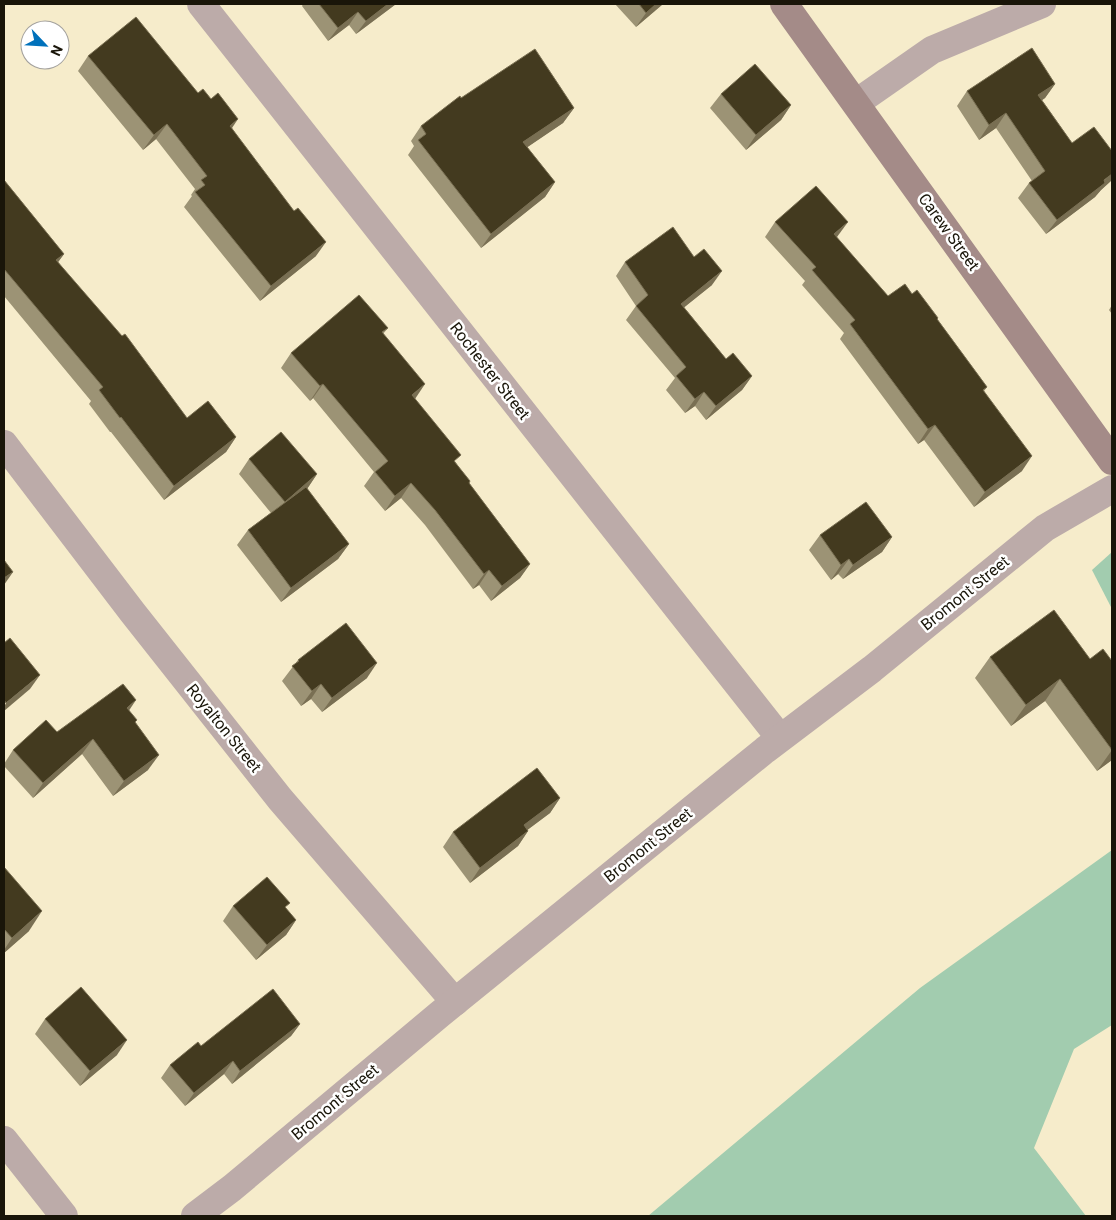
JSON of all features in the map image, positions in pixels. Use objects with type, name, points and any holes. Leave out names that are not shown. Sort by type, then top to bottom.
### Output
[{"type":"street","name":"Rochester Street","points":[[201,4],[780,738]]},
{"type":"street","name":"Carew Street","points":[[784,4],[1112,460]]},
{"type":"street","points":[[856,103],[932,50],[1042,4]]},
{"type":"street","name":"Royalton Street","points":[[4,444],[132,614],[280,799],[455,1002]]},
{"type":"street","name":"Bromont Street","points":[[194,1216],[232,1188],[455,1002],[780,738],[872,669],[1045,528],[1112,489]]},
{"type":"street","points":[[4,1140],[64,1216]]},
{"type":"green space","points":[[1112,552],[1112,609],[1092,570]]},
{"type":"green space","points":[[1112,850],[1112,1025],[1074,1049],[1034,1148],[1086,1216],[648,1216],[920,988]]},
{"type":"building","points":[[319,4],[388,4],[366,21],[358,12],[338,28]]},
{"type":"building","points":[[639,4],[656,4],[646,13]]},
{"type":"building","points":[[136,17],[198,93],[203,89],[211,99],[218,93],[238,119],[230,126],[294,211],[298,208],[326,242],[271,286],[195,192],[205,185],[201,180],[207,176],[167,124],[154,135],[88,56]]},
{"type":"building","points":[[1032,48],[1055,84],[1038,95],[1072,143],[1094,127],[1112,151],[1112,174],[1104,180],[1105,183],[1057,220],[1029,183],[1045,171],[1006,113],[989,125],[967,91]]},
{"type":"building","points":[[535,49],[574,108],[523,142],[555,182],[491,234],[418,140],[426,134],[421,126],[460,96],[461,98]]},
{"type":"building","points":[[755,64],[791,105],[756,135],[721,94]]},
{"type":"building","points":[[4,180],[64,254],[56,260],[122,336],[125,334],[187,418],[208,401],[236,437],[174,486],[99,390],[103,387],[4,269]]},
{"type":"building","points":[[816,186],[848,222],[834,234],[888,296],[905,284],[912,294],[917,290],[987,387],[983,390],[1032,456],[985,492],[935,425],[928,429],[850,324],[855,320],[812,270],[816,267],[775,222]]},
{"type":"building","points":[[673,227],[694,257],[704,249],[722,271],[681,304],[726,359],[733,353],[752,376],[716,406],[704,392],[695,399],[676,376],[686,367],[636,306],[648,295],[625,262]]},
{"type":"building","points":[[359,295],[388,328],[382,332],[425,384],[412,395],[461,455],[454,461],[530,564],[502,586],[489,570],[484,574],[435,510],[411,483],[395,496],[375,472],[388,461],[323,384],[320,386],[291,353]]},
{"type":"building","points":[[281,432],[317,474],[285,502],[249,459]]},
{"type":"building","points":[[306,487],[349,544],[291,588],[248,530]]},
{"type":"building","points":[[866,502],[892,537],[853,565],[849,559],[841,565],[820,535]]},
{"type":"building","points":[[4,560],[13,572],[4,578]]},
{"type":"building","points":[[1054,610],[1090,659],[1103,649],[1112,661],[1112,750],[1060,679],[1026,705],[990,657]]},
{"type":"building","points":[[346,623],[377,663],[332,698],[321,684],[312,691],[292,666]]},
{"type":"building","points":[[10,638],[40,675],[6,703],[4,700],[4,643]]},
{"type":"building","points":[[123,684],[136,700],[127,708],[137,720],[135,722],[159,755],[124,781],[93,739],[43,783],[13,750],[46,720],[57,732]]},
{"type":"building","points":[[537,768],[560,798],[524,825],[528,831],[480,868],[453,832]]},
{"type":"building","points":[[4,867],[42,911],[12,938],[4,929]]},
{"type":"building","points":[[267,877],[290,903],[285,907],[296,920],[267,945],[233,906]]},
{"type":"building","points":[[81,987],[127,1040],[90,1071],[45,1019]]},
{"type":"building","points":[[273,989],[300,1024],[240,1071],[233,1061],[194,1093],[170,1065],[198,1042],[201,1046]]}]
